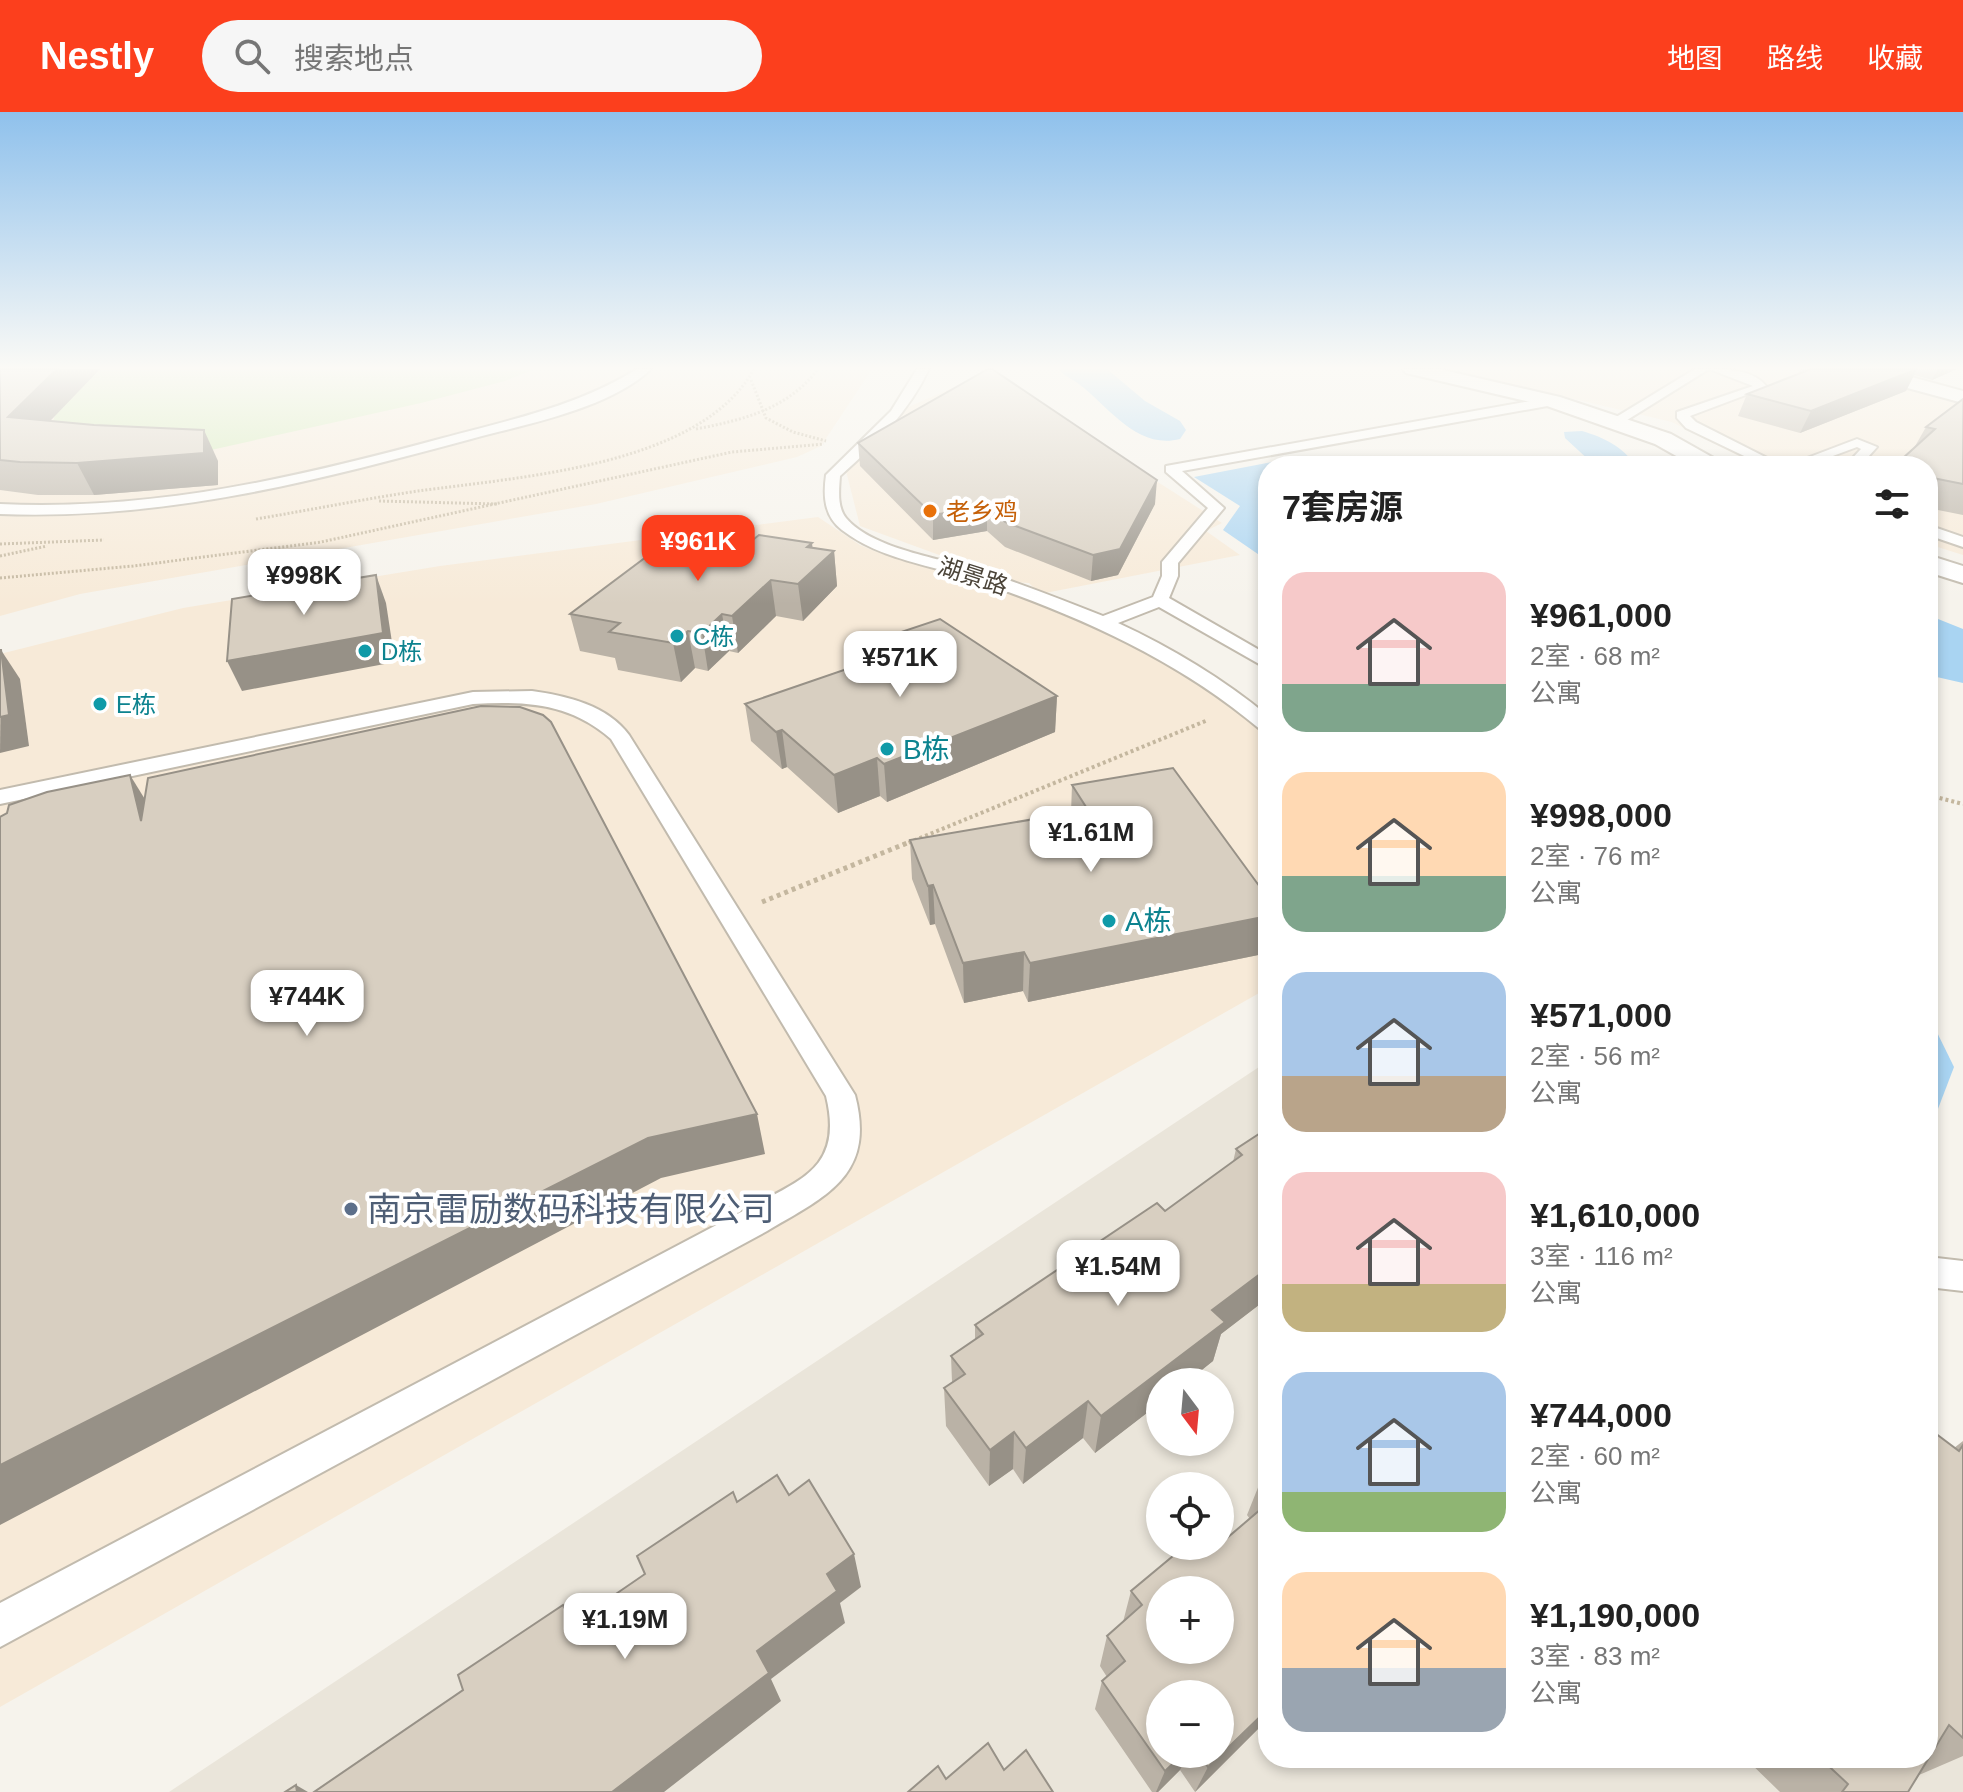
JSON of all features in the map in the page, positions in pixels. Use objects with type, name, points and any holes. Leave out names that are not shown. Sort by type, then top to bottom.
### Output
[{"type":"street","points":[[1938,566],[1963,575]]},
{"type":"lane","points":[[0,509],[118,507],[251,488],[413,447]]},
{"type":"lane","name":"湖景路","points":[[864,447],[833,475],[830,499],[841,522],[865,540],[978,575],[1104,622],[1185,662],[1258,717]]},
{"type":"lane","points":[[1104,622],[1160,600],[1170,576],[1170,562],[1216,508],[1171,469],[1292,447]]},
{"type":"lane","points":[[1821,456],[1845,447]]},
{"type":"lane","points":[[1938,533],[1963,542]]},
{"type":"lane","points":[[1160,600],[1258,657]]},
{"type":"lane","points":[[0,797],[449,702],[497,696],[541,698],[581,708],[610,725],[619,735],[844,1105],[849,1134],[843,1155],[830,1177],[755,1221],[0,1626]]},
{"type":"lane","points":[[1938,1273],[1963,1276]]},
{"type":"path","points":[[244,521],[554,473],[635,447]]},
{"type":"path","points":[[0,578],[260,551],[369,533],[732,452],[786,447]]},
{"type":"path","points":[[363,501],[502,504]]},
{"type":"path","points":[[0,544],[116,539]]},
{"type":"path","points":[[0,556],[64,542]]},
{"type":"path","points":[[730,915],[1245,706]]},
{"type":"path","points":[[1938,798],[1963,804]]},
{"type":"shaded area","points":[[0,447],[818,447],[797,457],[596,504],[80,594],[0,616]]},
{"type":"shaded area","points":[[1103,447],[1222,523],[1206,531],[1240,555],[1040,594],[1029,583],[1013,582],[860,526],[845,467],[879,449]]},
{"type":"shaded area","points":[[1722,447],[1963,447],[1963,555],[1938,547],[1938,456],[1738,456]]},
{"type":"shaded area","points":[[818,517],[860,545],[977,580],[1089,622],[1165,661],[1258,728],[1258,994],[0,1707],[0,654],[183,608],[440,566]]},
{"type":"shaded area","points":[[1258,1068],[1258,1768],[1938,1768],[1938,1680],[1963,1486],[1963,1792],[169,1792]]},
{"type":"green space","points":[[179,447],[223,447],[202,452]]},
{"type":"water","points":[[1575,447],[1617,447],[1628,456],[1584,456]]},
{"type":"water","points":[[1258,465],[1258,554],[1223,530],[1240,506],[1194,477]]},
{"type":"water","points":[[1938,619],[1963,629],[1963,683],[1938,677]]},
{"type":"water","points":[[1938,1034],[1954,1067],[1938,1109]]},
{"type":"building","points":[[0,447],[204,447],[204,453],[77,463],[0,460]]},
{"type":"building","points":[[863,447],[1109,447],[1157,480],[1120,549],[1093,555],[1005,522],[987,506],[933,515]]},
{"type":"building","points":[[1915,447],[1963,447],[1963,484],[1938,479],[1938,456],[1905,456]]},
{"type":"building","points":[[693,529],[754,539],[759,535],[812,543],[807,547],[834,551],[798,584],[771,580],[732,616],[722,614],[702,633],[688,631],[673,643],[609,632],[620,623],[570,614],[670,539],[679,540]]},
{"type":"building","points":[[376,575],[383,633],[227,661],[232,599]]},
{"type":"building","points":[[940,619],[1057,696],[884,764],[877,758],[834,775],[782,730],[776,732],[745,704],[882,657],[865,644]]},
{"type":"building","points":[[0,650],[9,715],[0,717]]},
{"type":"building","points":[[481,706],[520,707],[543,715],[551,722],[757,1114],[648,1138],[0,1465],[0,817],[7,813],[9,805],[47,792],[130,775],[141,821],[148,778]]},
{"type":"building","points":[[1173,768],[1258,884],[1258,918],[1030,963],[1024,952],[963,963],[933,885],[928,886],[910,840],[1088,810],[1072,785]]},
{"type":"building","points":[[1258,1135],[1258,1276],[1212,1310],[1225,1322],[1164,1368],[1146,1368],[1146,1382],[1101,1416],[1088,1401],[1026,1448],[1014,1432],[990,1450],[944,1388],[965,1374],[951,1356],[983,1334],[975,1325],[1157,1203],[1165,1211],[1242,1155],[1236,1149]]},
{"type":"building","points":[[1938,1435],[1959,1451],[1963,1445],[1963,1738],[1949,1725],[1938,1743]]},
{"type":"building","points":[[777,1475],[789,1495],[809,1480],[854,1554],[827,1574],[837,1591],[757,1651],[769,1673],[612,1792],[314,1792],[463,1690],[458,1675],[563,1605],[572,1624],[645,1574],[637,1556],[733,1492],[737,1502]]},
{"type":"building","points":[[1258,1512],[1258,1719],[1234,1742],[1234,1680],[1146,1680],[1146,1744],[1102,1681],[1125,1661],[1107,1636],[1142,1605],[1131,1591],[1146,1578],[1146,1664],[1234,1664],[1234,1576],[1149,1576],[1168,1560],[1234,1560],[1234,1532]]},
{"type":"building","points":[[988,1743],[1004,1770],[1026,1750],[1053,1792],[908,1792],[938,1766],[946,1779]]},
{"type":"building","points":[[1831,1768],[1923,1768],[1908,1792],[1842,1792],[1848,1784]]},
{"type":"building","points":[[296,1785],[297,1792],[285,1792]]},
{"type":"place","name":"老乡鸡","points":[[930,511]]},
{"type":"place","name":"C栋","points":[[677,636]]},
{"type":"place","name":"D栋","points":[[365,651]]},
{"type":"place","name":"E栋","points":[[100,704]]},
{"type":"place","name":"B栋","points":[[887,749]]},
{"type":"place","name":"A栋","points":[[1109,921]]},
{"type":"place","name":"南京雷励数码科技有限公司","points":[[351,1209]]}]
